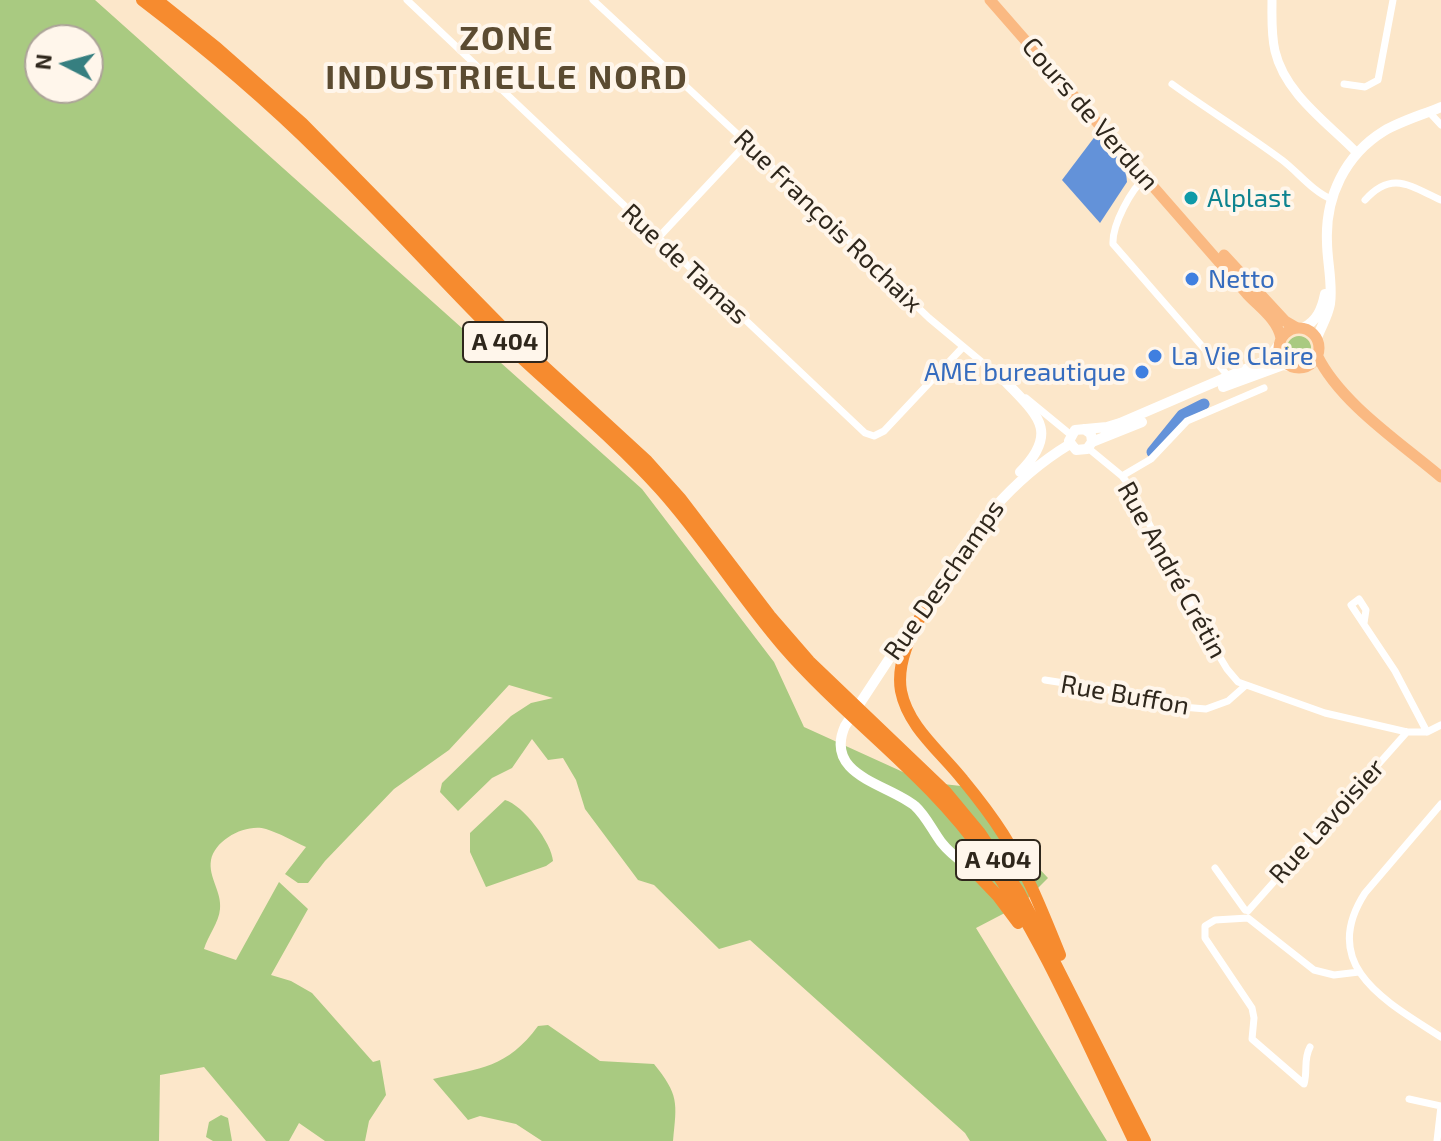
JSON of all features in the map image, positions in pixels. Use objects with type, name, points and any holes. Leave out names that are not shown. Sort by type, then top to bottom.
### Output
[{"type":"highway","name":"A 404","points":[[142,0],[211,54],[297,130],[493,331],[643,470],[688,522],[783,645],[946,792],[991,849],[1036,922],[1134,1141]]},
{"type":"highway","name":"A 404","points":[[157,0],[255,80],[312,132],[512,337],[647,461],[680,498],[787,637],[846,703]]},
{"type":"highway","points":[[932,594],[902,662],[900,682],[904,702],[916,726],[984,806],[1022,867],[1045,917],[1088,1038]]},
{"type":"highway","points":[[974,871],[1012,914],[1088,1038]]},
{"type":"highway","name":"A 404","points":[[1088,1038],[1145,1141]]},
{"type":"main road","name":"Cours de Verdun","points":[[1002,7],[1029,43],[1277,326],[1280,341]]},
{"type":"main road","name":"Cours de Verdun","points":[[1002,7],[1057,64],[1264,299],[1285,321],[1300,328]]},
{"type":"main road","points":[[1029,43],[1057,64]]},
{"type":"main road","points":[[1333,381],[1317,355],[1317,338],[1330,303],[1327,228],[1334,191],[1357,153],[1385,130],[1441,107]]},
{"type":"main road","points":[[1328,276],[1321,310],[1314,320],[1285,333],[1270,357],[1120,423],[1075,430],[1070,440],[1080,451],[1283,365],[1306,367],[1333,381],[1441,477]]},
{"type":"main road","points":[[1300,328],[1317,338]]},
{"type":"main road","points":[[1280,341],[1281,357],[1291,366]]},
{"type":"main road","points":[[1306,367],[1317,355]]},
{"type":"main road","points":[[967,541],[1001,491],[1034,457],[1042,443],[1043,429],[1037,416],[1004,380]]},
{"type":"main road","points":[[1084,429],[1091,434],[1090,445]]},
{"type":"main road","name":"Rue Deschamps","points":[[974,871],[950,852],[915,807],[854,772],[846,761],[841,737],[864,695],[967,541],[1009,489],[1070,440]]},
{"type":"street","name":"Rue de Tamas","points":[[407,0],[865,433],[874,436],[884,431],[963,347]]},
{"type":"street","name":"Rue François Rochaix","points":[[593,0],[929,318],[1070,440]]},
{"type":"street","points":[[1272,0],[1273,42],[1284,74],[1297,93],[1357,153]]},
{"type":"street","points":[[1344,84],[1365,87],[1378,80],[1393,0]]},
{"type":"street","points":[[1172,84],[1294,169],[1318,192],[1334,191]]},
{"type":"street","points":[[1429,112],[1441,125]]},
{"type":"street","points":[[658,238],[747,143]]},
{"type":"street","points":[[1146,177],[1134,188],[1113,234],[1113,244],[1229,377]]},
{"type":"street","points":[[1365,200],[1381,186],[1392,182],[1405,184],[1441,200]]},
{"type":"street","points":[[1122,476],[1151,459],[1187,421],[1264,388]]},
{"type":"street","name":"Rue André Crétin","points":[[1090,445],[1122,476],[1227,669],[1238,682],[1325,713],[1407,732],[1427,732],[1441,725]]},
{"type":"street","points":[[1364,623],[1395,671],[1427,732]]},
{"type":"street","name":"Rue Buffon","points":[[1045,680],[1206,709],[1228,701],[1245,686]]},
{"type":"street","name":"Rue Lavoisier","points":[[1246,914],[1407,732]]},
{"type":"street","points":[[1441,804],[1371,885],[1356,909],[1351,945],[1359,972],[1367,985],[1382,999],[1441,1037]]},
{"type":"street","points":[[1215,868],[1246,914],[1314,970],[1334,975],[1359,972]]},
{"type":"street","points":[[1246,914],[1211,921],[1205,926],[1204,934],[1252,1008],[1252,1039],[1304,1084],[1307,1074],[1304,1059],[1310,1047]]},
{"type":"street","points":[[1409,1099],[1441,1106],[1437,1141]]},
{"type":"green space","points":[[0,0],[95,0],[642,489],[774,662],[804,727],[925,782],[961,786],[1048,878],[1022,904],[976,928],[1107,1141],[970,1141],[965,1133],[750,940],[719,949],[654,885],[638,880],[585,809],[576,780],[563,758],[548,760],[532,739],[512,768],[492,778],[458,811],[440,792],[442,783],[511,716],[531,703],[553,698],[509,685],[449,750],[394,789],[308,883],[298,883],[285,874],[306,847],[266,829],[250,828],[233,834],[219,845],[211,860],[220,909],[204,949],[236,960],[279,882],[308,909],[271,975],[291,981],[312,993],[373,1062],[380,1060],[386,1095],[369,1121],[365,1141],[325,1141],[299,1123],[289,1141],[266,1141],[204,1067],[160,1075],[159,1141],[0,1141]]},
{"type":"green space","points":[[1299,336],[1308,339],[1311,348],[1308,357],[1299,360],[1290,357],[1287,348],[1290,339]]},
{"type":"green space","points":[[505,800],[520,809],[535,826],[548,845],[553,861],[486,887],[470,852],[470,833]]},
{"type":"green space","points":[[548,1025],[600,1061],[654,1064],[668,1084],[674,1100],[673,1141],[542,1141],[516,1124],[480,1116],[468,1120],[433,1079],[492,1064],[515,1050],[538,1026]]},
{"type":"green space","points":[[221,1115],[228,1118],[232,1141],[213,1141],[206,1137],[209,1122]]},
{"type":"water","points":[[1096,135],[1125,164],[1127,182],[1100,223],[1062,180]]},
{"type":"waterway","points":[[1152,452],[1182,415],[1204,404]]},
{"type":"place","name":"Alplast","points":[[1191,198]]},
{"type":"place","name":"Netto","points":[[1192,279]]},
{"type":"place","name":"La Vie Claire","points":[[1155,356]]},
{"type":"place","name":"AME bureautique","points":[[1142,372]]},
{"type":"district","name":"ZONE INDUSTRIELLE NORD","points":[[507,58]]}]
